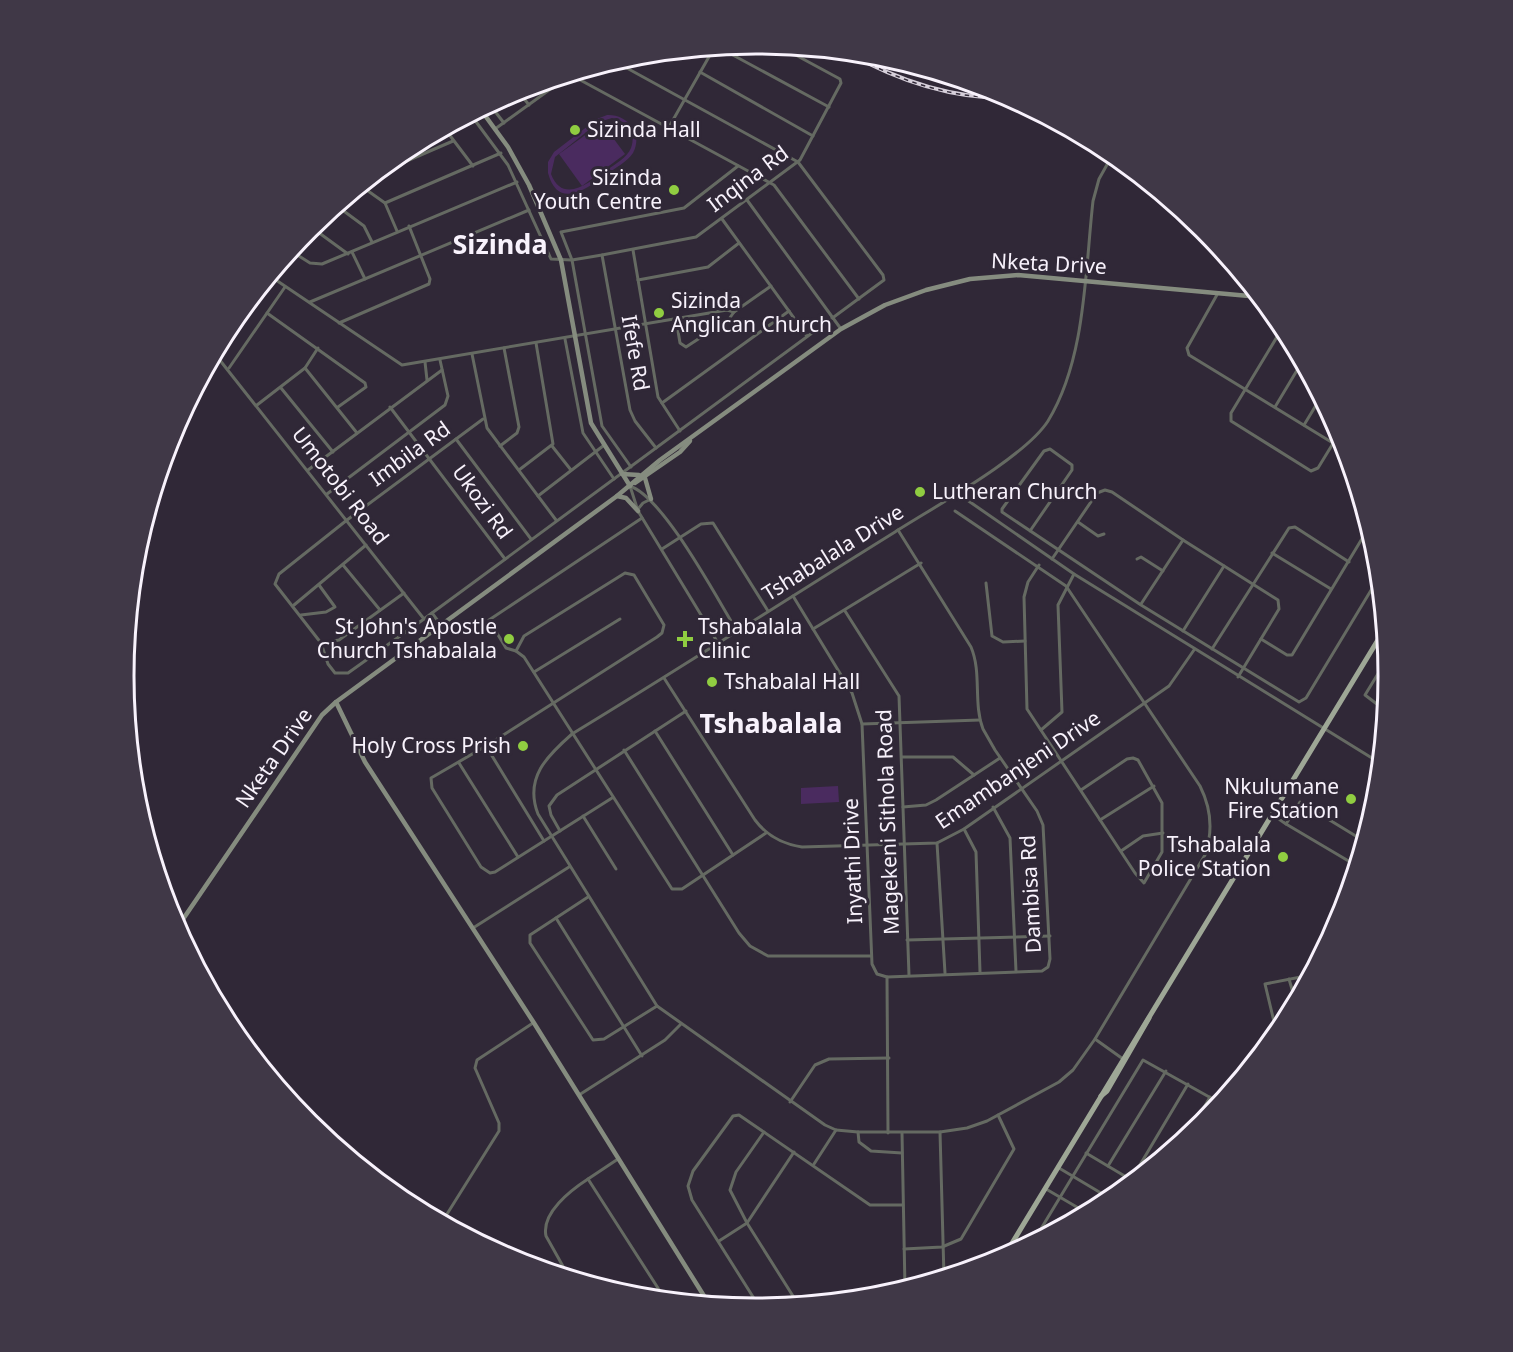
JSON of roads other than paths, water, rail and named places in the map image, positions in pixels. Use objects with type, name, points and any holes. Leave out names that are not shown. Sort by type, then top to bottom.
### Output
[{"type":"main road","points":[[1012,1243],[1377,641]]},
{"type":"street","points":[[730,55],[829,107]]},
{"type":"street","name":"Inqina Rd","points":[[561,260],[633,250],[694,238],[798,162],[841,83],[840,79],[796,55]]},
{"type":"street","points":[[669,127],[711,56]]},
{"type":"street","points":[[366,545],[293,606],[321,643],[328,664],[335,673],[348,673],[424,619],[883,282],[884,278],[798,162],[627,68]]},
{"type":"street","points":[[700,72],[813,136]]},
{"type":"street","points":[[580,80],[669,127],[778,189],[859,299]]},
{"type":"street","points":[[495,129],[552,89]]},
{"type":"street","points":[[524,99],[529,105]]},
{"type":"street","points":[[495,112],[504,123]]},
{"type":"street","points":[[485,116],[529,185],[561,260],[591,423],[603,446],[630,486],[642,518],[718,642]]},
{"type":"street","points":[[476,121],[501,153],[517,182],[549,258],[561,260]]},
{"type":"street","points":[[449,135],[473,166]]},
{"type":"street","points":[[413,158],[453,141]]},
{"type":"street","points":[[385,203],[501,153]]},
{"type":"street","name":"Tshabalala Drive","points":[[657,1006],[551,837],[535,807],[535,778],[548,755],[572,734],[957,493],[1027,444],[1047,423],[1063,393],[1072,365],[1093,201],[1098,179],[1108,163]]},
{"type":"street","points":[[631,467],[602,426],[572,260],[561,232],[684,208],[738,166]]},
{"type":"street","points":[[299,256],[313,265],[348,254],[397,231],[517,182]]},
{"type":"street","points":[[368,191],[385,203],[397,231]]},
{"type":"street","points":[[747,200],[841,329]]},
{"type":"street","points":[[309,303],[529,210]]},
{"type":"street","points":[[343,211],[364,226],[372,242]]},
{"type":"street","points":[[722,219],[807,336]]},
{"type":"street","points":[[339,323],[429,284],[430,279],[409,226]]},
{"type":"street","points":[[320,233],[348,254]]},
{"type":"street","points":[[638,280],[708,267],[739,243]]},
{"type":"street","points":[[633,250],[662,404],[680,431]]},
{"type":"street","points":[[352,252],[364,279]]},
{"type":"street","name":"Ifefe Rd","points":[[602,255],[632,416],[656,448]]},
{"type":"street","name":"Nketa Drive","points":[[184,917],[318,721],[336,702],[644,476],[699,431],[841,329],[885,305],[926,290],[962,280],[1018,275],[1249,296]]},
{"type":"street","points":[[277,281],[402,365],[676,318],[727,310],[734,312]]},
{"type":"street","points":[[229,368],[285,286]]},
{"type":"street","points":[[676,318],[680,343],[686,347],[729,319],[734,312],[771,286]]},
{"type":"street","points":[[1218,293],[1187,348],[1187,353],[1246,390],[1304,425],[1333,444],[1317,470],[1308,470],[1231,421],[1231,415],[1246,390],[1278,336]]},
{"type":"street","points":[[662,404],[789,310]]},
{"type":"street","points":[[267,313],[366,385],[338,407]]},
{"type":"street","points":[[565,338],[582,430],[614,478]]},
{"type":"street","points":[[536,343],[552,446],[571,470]]},
{"type":"street","points":[[257,405],[305,368],[318,348]]},
{"type":"street","points":[[500,446],[517,433],[519,428],[504,348]]},
{"type":"street","points":[[472,354],[483,419],[500,446],[556,520]]},
{"type":"street","name":"Umotobi Road","points":[[221,360],[424,619]]},
{"type":"street","points":[[327,494],[447,401],[440,360]]},
{"type":"street","points":[[425,362],[427,380]]},
{"type":"street","points":[[305,368],[357,433]]},
{"type":"street","points":[[308,470],[442,370]]},
{"type":"street","points":[[1275,407],[1297,370]]},
{"type":"street","points":[[281,387],[333,452]]},
{"type":"street","points":[[1304,425],[1316,405]]},
{"type":"street","name":"Ukozi Rd","points":[[390,407],[505,559]]},
{"type":"street","name":"Imbila Rd","points":[[293,606],[274,584],[279,574],[347,520],[483,419]]},
{"type":"street","points":[[456,439],[531,539]]},
{"type":"street","points":[[519,470],[552,446]]},
{"type":"street","points":[[538,496],[603,446]]},
{"type":"street","points":[[1030,531],[1072,470],[1072,465],[1050,449],[1044,451],[1002,509],[1030,531],[1141,605],[1294,700],[1305,700],[1372,589]]},
{"type":"street","points":[[622,474],[644,476],[651,499],[679,538],[737,631]]},
{"type":"street","points":[[630,486],[651,499]]},
{"type":"street","points":[[1052,559],[1097,493],[1107,490],[1253,585],[1277,598],[1280,604],[1238,677]]},
{"type":"street","points":[[957,493],[1074,574],[1373,759]]},
{"type":"street","points":[[617,496],[626,498],[638,511]]},
{"type":"street","points":[[638,511],[641,504],[651,499]]},
{"type":"street","points":[[588,897],[530,935],[528,941],[590,1037],[599,1041],[657,1006],[790,1102],[836,1130],[902,1133],[940,1132],[967,1128],[998,1115],[1059,1083],[1072,1070],[1095,1039],[1205,855],[1210,837],[1210,818],[1202,791],[1066,586],[1039,565],[955,511]]},
{"type":"street","points":[[642,518],[489,620],[506,648],[524,657],[672,889],[682,889],[766,833]]},
{"type":"street","points":[[1078,522],[1098,536],[1104,534]]},
{"type":"street","points":[[662,549],[701,524],[713,523],[768,611]]},
{"type":"street","points":[[1212,649],[1287,529],[1293,527],[1349,562]]},
{"type":"street","points":[[862,724],[980,720],[974,653],[921,563],[898,530]]},
{"type":"street","points":[[1261,639],[1287,655],[1292,654],[1363,538]]},
{"type":"street","points":[[1141,605],[1183,540]]},
{"type":"street","points":[[1272,553],[1331,589]]},
{"type":"street","points":[[1137,559],[1141,557],[1162,571]]},
{"type":"street","points":[[813,629],[921,563]]},
{"type":"street","points":[[343,565],[380,610]]},
{"type":"street","points":[[1039,565],[1028,582],[1024,597],[1027,706],[1060,761],[1144,883],[1162,852],[1162,799],[1138,760],[1131,758],[1081,790]]},
{"type":"street","points":[[1183,631],[1224,566]]},
{"type":"street","points":[[516,651],[525,636],[625,573],[634,575],[662,619],[662,633],[459,763],[431,778],[430,786],[481,867],[490,873],[612,798]]},
{"type":"street","points":[[1041,730],[1062,712],[1058,609],[1066,586],[1074,574]]},
{"type":"street","points":[[986,583],[992,636],[1003,642],[1025,641]]},
{"type":"street","points":[[300,615],[326,612],[335,607],[320,585]]},
{"type":"street","points":[[321,643],[339,640],[404,593]]},
{"type":"street","name":"Inyathi Drive","points":[[793,596],[852,693],[862,724],[871,956]]},
{"type":"street","name":"Magekeni Sithola Road","points":[[845,611],[899,696],[909,975]]},
{"type":"street","points":[[432,613],[441,625]]},
{"type":"street","points":[[534,672],[620,619]]},
{"type":"street","name":"Emambanjeni Drive","points":[[664,678],[755,820],[766,833],[781,842],[802,847],[938,843],[964,829],[1144,701],[1169,686],[1194,650]]},
{"type":"street","points":[[1377,704],[1365,695],[1378,674]]},
{"type":"street","points":[[336,702],[365,762],[534,1023],[704,1296]]},
{"type":"street","points":[[560,831],[549,806],[557,795],[590,774],[594,768],[686,711]]},
{"type":"street","name":"Dambisa Rd","points":[[980,720],[1000,758],[1021,787],[1043,825],[1050,959],[1046,969],[1016,971]]},
{"type":"street","points":[[655,731],[733,855]]},
{"type":"street","points":[[486,746],[544,841]]},
{"type":"street","points":[[624,750],[744,940],[761,953],[786,957],[871,956],[875,973],[887,977],[1016,971],[1011,838],[993,807]]},
{"type":"street","points":[[902,757],[953,758],[975,776]]},
{"type":"street","points":[[903,807],[926,805],[936,800],[1000,758]]},
{"type":"street","points":[[459,763],[518,857]]},
{"type":"street","points":[[1100,820],[1154,786]]},
{"type":"street","points":[[1286,824],[1300,802],[1357,837]]},
{"type":"street","points":[[1271,815],[1349,862]]},
{"type":"street","points":[[583,816],[616,869]]},
{"type":"street","points":[[964,829],[976,852],[980,972]]},
{"type":"street","points":[[1121,850],[1143,836],[1163,833]]},
{"type":"street","points":[[938,843],[945,973]]},
{"type":"street","points":[[473,928],[569,867]]},
{"type":"street","points":[[556,918],[642,1056]]},
{"type":"street","points":[[907,940],[944,937],[1050,936]]},
{"type":"street","points":[[887,977],[888,1133]]},
{"type":"street","points":[[1274,1022],[1265,985],[1269,982],[1300,977]]},
{"type":"street","points":[[1289,979],[1293,991]]},
{"type":"street","points":[[446,1216],[499,1131],[499,1123],[475,1068],[477,1060],[534,1023]]},
{"type":"street","points":[[579,1096],[642,1056],[670,1036],[681,1024]]},
{"type":"street","points":[[1095,1039],[1124,1060]]},
{"type":"street","points":[[790,1102],[815,1065],[820,1062],[829,1059],[889,1058]]},
{"type":"street","points":[[1041,1229],[1143,1060],[1210,1097],[1204,1107]]},
{"type":"street","points":[[1108,1166],[1166,1071]]},
{"type":"street","points":[[1142,1163],[1188,1084]]},
{"type":"street","points":[[753,1298],[692,1200],[688,1186],[690,1178],[733,1116],[739,1115],[870,1205],[903,1205]]},
{"type":"street","points":[[904,1249],[942,1247],[961,1239],[1014,1149],[998,1115]]},
{"type":"street","points":[[814,1165],[836,1130]]},
{"type":"street","points":[[764,1132],[730,1184],[732,1196],[794,1297]]},
{"type":"street","points":[[858,1132],[859,1142],[871,1151],[902,1153]]},
{"type":"street","points":[[940,1132],[943,1269]]},
{"type":"street","points":[[902,1133],[905,1280]]},
{"type":"street","points":[[718,1242],[747,1222],[794,1152]]},
{"type":"street","points":[[1086,1153],[1125,1176]]},
{"type":"street","points":[[563,1267],[546,1236],[545,1229],[550,1217],[567,1194],[618,1159]]},
{"type":"street","points":[[1059,1168],[1101,1193]]},
{"type":"street","points":[[588,1179],[659,1290]]},
{"type":"street","points":[[1046,1189],[1078,1208]]},
{"type":"railway","points":[[872,65],[926,86],[947,92],[985,97]]},
{"type":"place","name":"Sizinda Hall","points":[[575,130]]},
{"type":"place","name":"Sizinda Youth Centre","points":[[674,190]]},
{"type":"place","name":"Sizinda Anglican Church","points":[[659,313]]},
{"type":"place","name":"Lutheran Church","points":[[920,492]]},
{"type":"place","name":"St John's Apostle Church Tshabalala","points":[[509,639]]},
{"type":"place","name":"Tshabalala Clinic","points":[[685,639]]},
{"type":"place","name":"Tshabalal Hall","points":[[712,682]]},
{"type":"place","name":"Holy Cross Prish","points":[[523,746]]},
{"type":"place","name":"Nkulumane Fire Station","points":[[1351,799]]},
{"type":"place","name":"Tshabalala Police Station","points":[[1283,857]]},
{"type":"district","name":"Sizinda","points":[[500,245]]},
{"type":"district","name":"Tshabalala","points":[[771,724]]}]
